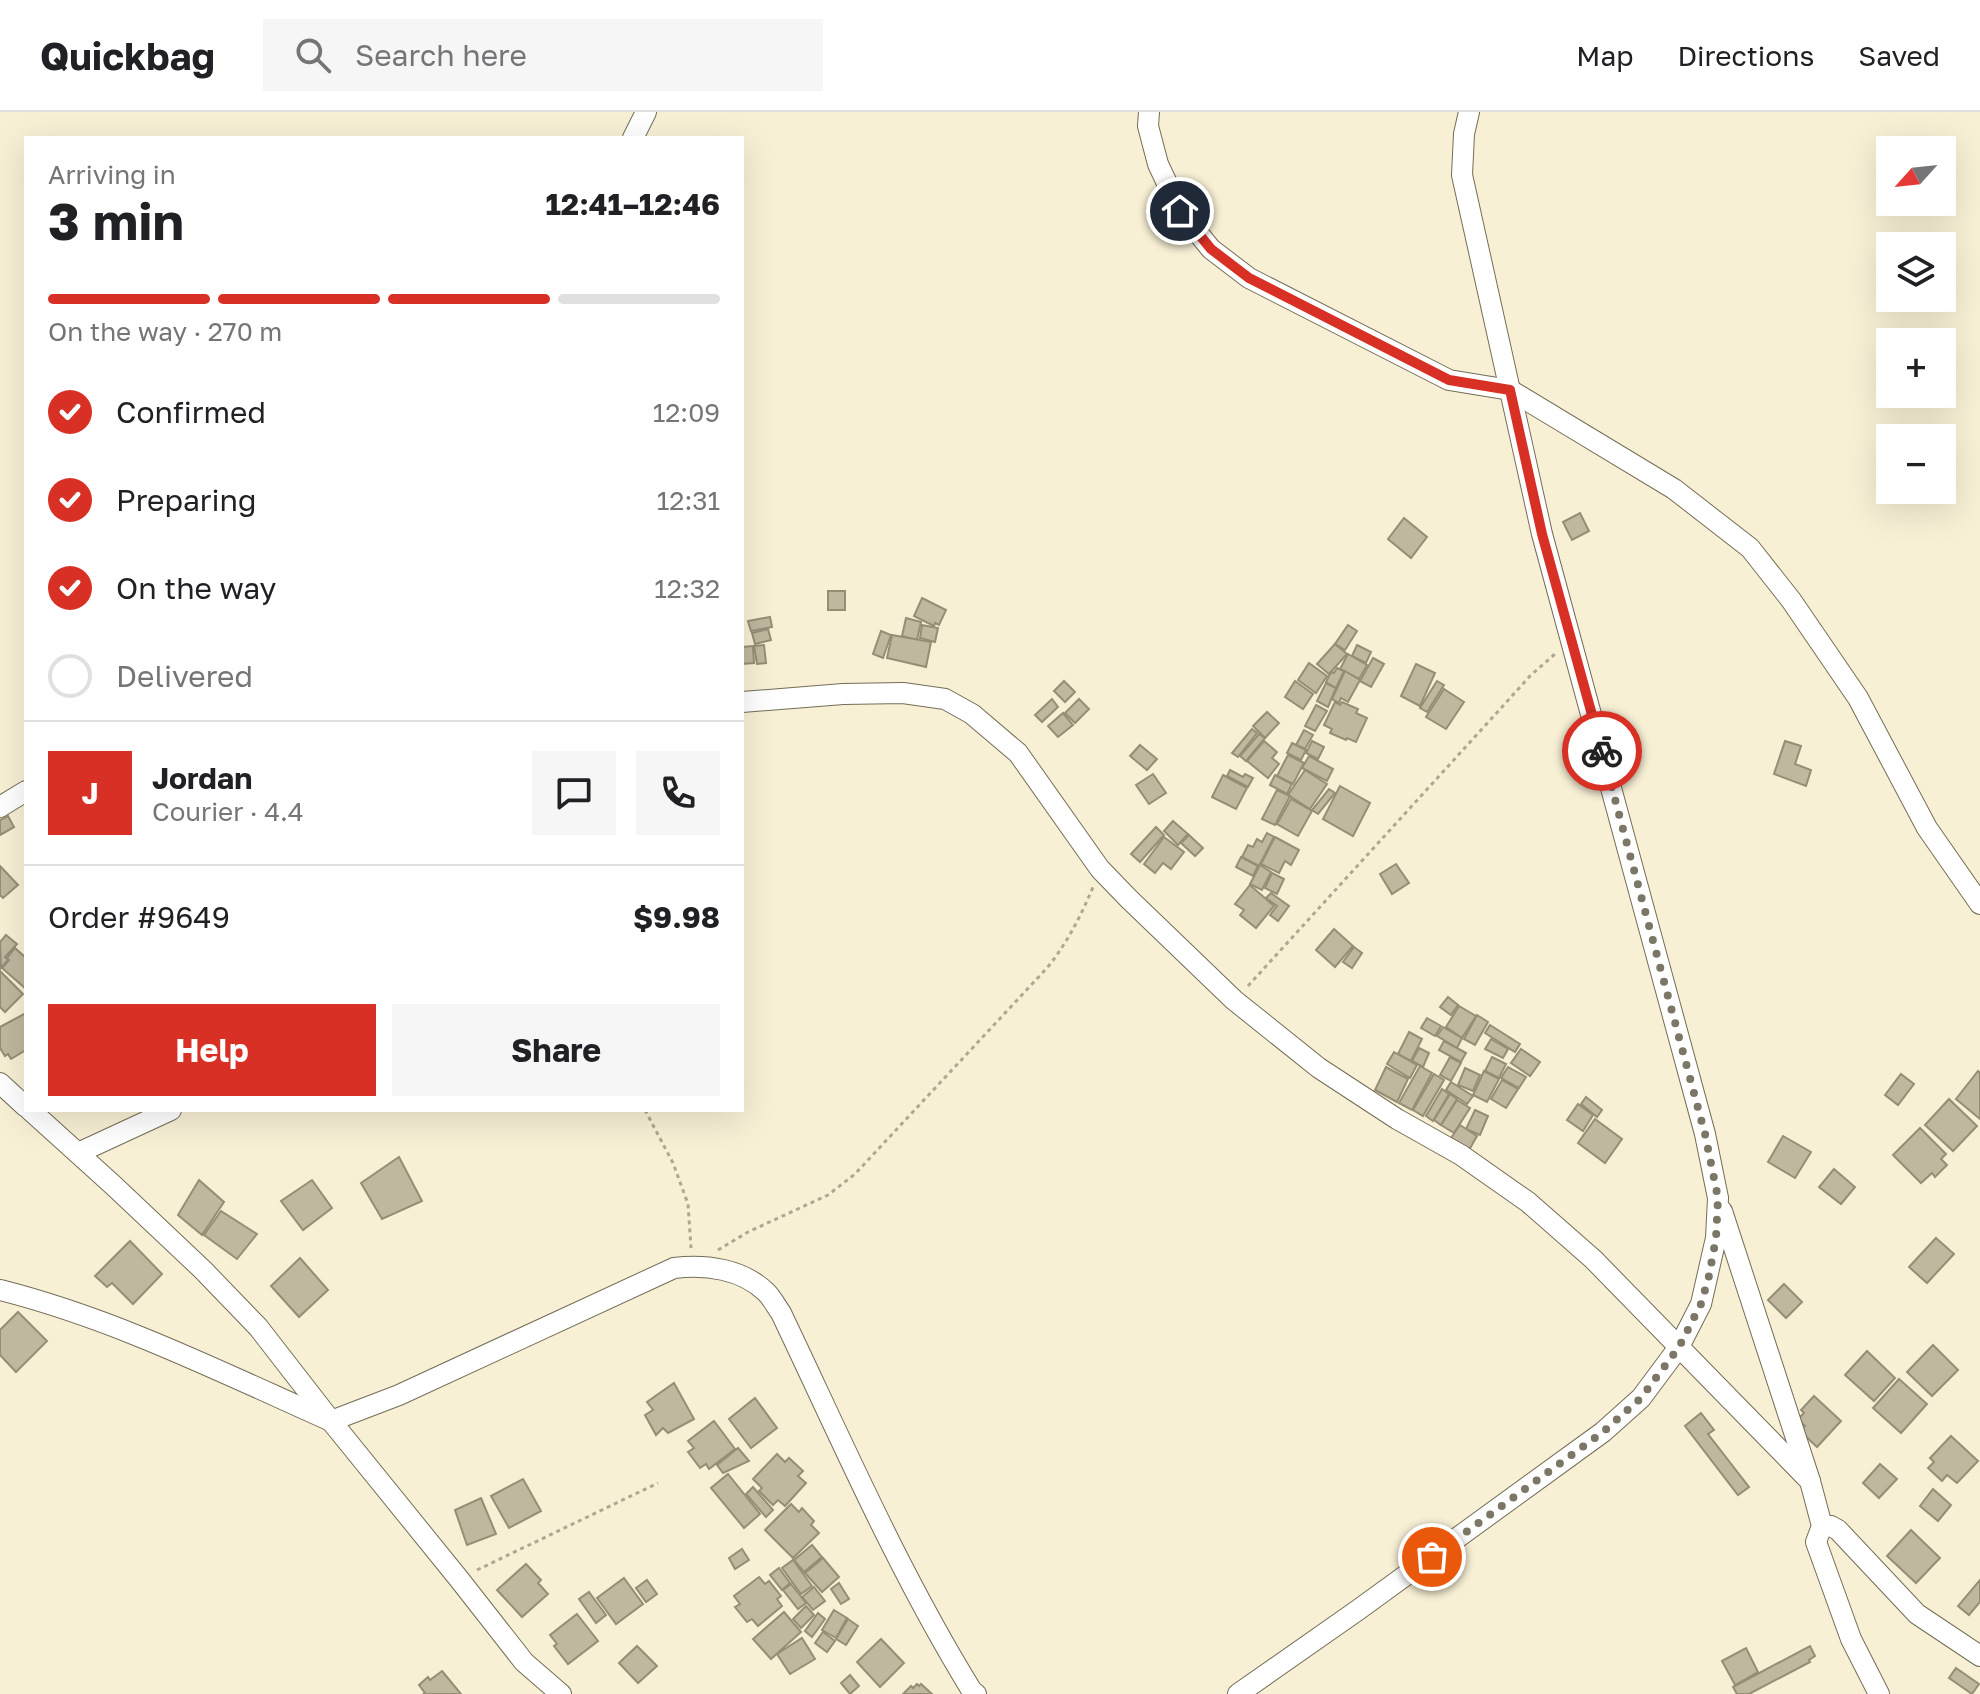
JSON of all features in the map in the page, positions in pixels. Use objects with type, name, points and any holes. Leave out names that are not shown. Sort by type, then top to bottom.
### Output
[{"type":"street","points":[[634,136],[646,112]]},
{"type":"street","points":[[1149,112],[1148,126],[1158,164],[1180,211],[1211,249],[1249,278],[1449,380],[1510,390],[1674,489],[1750,548],[1791,600],[1858,698],[1927,828],[1980,904]]},
{"type":"street","points":[[1469,112],[1464,134],[1462,175],[1542,534],[1705,1134],[1718,1198],[1810,1481],[1822,1526],[1816,1542],[1851,1639],[1879,1694]]},
{"type":"street","points":[[744,702],[903,693],[945,699],[972,714],[1018,753],[1100,869],[1234,1000],[1319,1068],[1397,1119],[1461,1155],[1528,1202],[1593,1259],[1810,1481]]},
{"type":"street","points":[[0,807],[24,792]]},
{"type":"street","points":[[0,1083],[24,1104]]},
{"type":"street","points":[[32,1112],[192,1260],[258,1327],[524,1662],[561,1694]]},
{"type":"street","points":[[78,1153],[167,1112]]},
{"type":"street","points":[[1238,1694],[1603,1432],[1641,1398],[1679,1347],[1701,1304],[1716,1238],[1718,1198]]},
{"type":"street","points":[[0,1290],[86,1316],[162,1346],[331,1421],[399,1395],[674,1268],[692,1265],[728,1271],[751,1281],[766,1293],[781,1313],[898,1560],[972,1693]]},
{"type":"street","points":[[1822,1526],[1838,1530],[1917,1614],[1980,1656]]},
{"type":"path","points":[[1234,1000],[1530,676],[1572,638]]},
{"type":"path","points":[[646,1112],[673,1163],[688,1204],[692,1265],[748,1232],[828,1195],[855,1174],[1047,968],[1063,947],[1082,912],[1100,869]]},
{"type":"path","points":[[459,1579],[658,1483]]},
{"type":"building","points":[[1580,513],[1589,531],[1572,540],[1563,522]]},
{"type":"building","points":[[1404,518],[1427,537],[1411,558],[1388,539]]},
{"type":"building","points":[[828,591],[845,591],[845,610],[828,610]]},
{"type":"building","points":[[922,598],[946,610],[939,625],[935,623],[934,626],[914,616]]},
{"type":"building","points":[[770,617],[772,627],[751,631],[748,621]]},
{"type":"building","points":[[906,618],[921,622],[917,640],[902,636]]},
{"type":"building","points":[[922,625],[938,628],[935,642],[920,638]]},
{"type":"building","points":[[1348,625],[1357,631],[1345,650],[1335,644]]},
{"type":"building","points":[[768,629],[771,640],[755,644],[752,633]]},
{"type":"building","points":[[881,631],[891,635],[883,658],[873,654]]},
{"type":"building","points":[[892,635],[931,642],[926,667],[887,658]]},
{"type":"building","points":[[1335,644],[1347,654],[1329,674],[1317,664]]},
{"type":"building","points":[[764,645],[766,663],[757,664],[754,646]]},
{"type":"building","points":[[1357,645],[1371,652],[1366,663],[1352,656]]},
{"type":"building","points":[[753,646],[754,663],[744,664],[744,647]]},
{"type":"building","points":[[1348,654],[1367,665],[1359,679],[1340,669]]},
{"type":"building","points":[[1373,658],[1384,664],[1371,687],[1360,681]]},
{"type":"building","points":[[1309,663],[1327,676],[1316,693],[1298,680]]},
{"type":"building","points":[[1416,664],[1435,673],[1420,706],[1401,696]]},
{"type":"building","points":[[1337,668],[1344,671],[1336,688],[1326,682]]},
{"type":"building","points":[[1345,671],[1360,680],[1348,702],[1341,698],[1339,703],[1332,699]]},
{"type":"building","points":[[1064,681],[1075,692],[1065,702],[1054,691]]},
{"type":"building","points":[[1295,681],[1313,694],[1303,709],[1285,697]]},
{"type":"building","points":[[1437,681],[1444,685],[1427,712],[1420,708]]},
{"type":"building","points":[[1326,683],[1336,688],[1328,707],[1317,701]]},
{"type":"building","points":[[1444,689],[1464,702],[1446,729],[1426,717]]},
{"type":"building","points":[[1052,699],[1058,707],[1042,722],[1035,715]]},
{"type":"building","points":[[1079,699],[1089,709],[1075,723],[1065,713]]},
{"type":"building","points":[[1335,702],[1358,709],[1356,713],[1367,718],[1356,742],[1330,733],[1332,729],[1324,725]]},
{"type":"building","points":[[1316,705],[1327,711],[1315,731],[1305,726]]},
{"type":"building","points":[[1267,712],[1279,723],[1265,738],[1253,726]]},
{"type":"building","points":[[1063,713],[1073,725],[1058,737],[1048,726]]},
{"type":"building","points":[[1252,729],[1257,733],[1238,757],[1232,753]]},
{"type":"building","points":[[1304,730],[1313,735],[1305,749],[1296,745]]},
{"type":"building","points":[[1259,734],[1265,738],[1246,761],[1240,756]]},
{"type":"building","points":[[1264,741],[1277,752],[1272,758],[1279,764],[1268,778],[1247,761]]},
{"type":"building","points":[[1312,741],[1324,747],[1318,759],[1306,753]]},
{"type":"building","points":[[1785,741],[1801,746],[1795,764],[1811,770],[1806,786],[1774,774]]},
{"type":"building","points":[[1292,743],[1306,750],[1301,760],[1287,753]]},
{"type":"building","points":[[1140,745],[1157,759],[1147,770],[1130,756]]},
{"type":"building","points":[[1288,755],[1304,763],[1293,784],[1277,776]]},
{"type":"building","points":[[1309,756],[1333,769],[1327,781],[1302,768]]},
{"type":"building","points":[[1230,770],[1253,778],[1248,787],[1227,776]]},
{"type":"building","points":[[1305,770],[1327,784],[1310,809],[1288,795]]},
{"type":"building","points":[[1153,774],[1166,793],[1149,804],[1136,785]]},
{"type":"building","points":[[1223,775],[1247,788],[1236,809],[1212,797]]},
{"type":"building","points":[[1275,775],[1292,784],[1287,794],[1270,785]]},
{"type":"building","points":[[1340,786],[1370,803],[1353,836],[1323,819]]},
{"type":"building","points":[[1329,789],[1335,793],[1318,814],[1312,810]]},
{"type":"building","points":[[1277,790],[1290,796],[1275,825],[1262,819]]},
{"type":"building","points":[[1291,799],[1312,811],[1298,836],[1277,824]]},
{"type":"building","points":[[8,816],[14,827],[0,835],[0,820]]},
{"type":"building","points":[[1173,821],[1188,834],[1178,845],[1164,831]]},
{"type":"building","points":[[1156,827],[1164,835],[1140,862],[1131,854]]},
{"type":"building","points":[[1267,833],[1274,837],[1259,866],[1242,857],[1248,845],[1253,847],[1257,839],[1262,842]]},
{"type":"building","points":[[1189,835],[1203,848],[1195,856],[1181,843]]},
{"type":"building","points":[[1164,837],[1184,852],[1171,869],[1163,863],[1155,873],[1144,864]]},
{"type":"building","points":[[1275,837],[1299,850],[1291,865],[1285,861],[1279,873],[1261,864]]},
{"type":"building","points":[[1241,857],[1258,866],[1253,876],[1236,867]]},
{"type":"building","points":[[1396,864],[1409,883],[1392,894],[1380,874]]},
{"type":"building","points":[[1260,865],[1271,872],[1262,890],[1250,884]]},
{"type":"building","points":[[0,866],[18,885],[3,898],[0,895]]},
{"type":"building","points":[[1272,873],[1284,879],[1277,894],[1265,888]]},
{"type":"building","points":[[1250,885],[1274,906],[1256,928],[1240,915],[1244,910],[1235,904]]},
{"type":"building","points":[[1271,893],[1289,906],[1278,921],[1270,915],[1277,906],[1266,898]]},
{"type":"building","points":[[1334,929],[1353,946],[1335,967],[1316,950]]},
{"type":"building","points":[[6,935],[17,944],[5,957],[8,960],[1,968],[0,942]]},
{"type":"building","points":[[1354,947],[1362,953],[1352,968],[1343,962]]},
{"type":"building","points":[[15,948],[24,956],[24,987],[2,968],[9,960],[7,958]]},
{"type":"building","points":[[0,971],[23,994],[5,1012],[0,1007]]},
{"type":"building","points":[[1448,997],[1458,1005],[1451,1015],[1440,1007]]},
{"type":"building","points":[[1459,1006],[1476,1016],[1462,1038],[1446,1027]]},
{"type":"building","points":[[24,1014],[24,1051],[11,1059],[8,1054],[5,1056],[0,1048],[0,1027]]},
{"type":"building","points":[[1477,1015],[1488,1022],[1475,1045],[1464,1039]]},
{"type":"building","points":[[1427,1018],[1441,1026],[1435,1036],[1421,1028]]},
{"type":"building","points":[[1490,1025],[1520,1044],[1515,1052],[1485,1033]]},
{"type":"building","points":[[1443,1027],[1462,1038],[1457,1048],[1437,1036]]},
{"type":"building","points":[[1409,1032],[1422,1039],[1411,1061],[1398,1054]]},
{"type":"building","points":[[1491,1039],[1508,1049],[1503,1058],[1485,1049]]},
{"type":"building","points":[[1444,1041],[1466,1053],[1461,1062],[1439,1050]]},
{"type":"building","points":[[1419,1048],[1429,1053],[1423,1067],[1412,1061]]},
{"type":"building","points":[[1521,1049],[1540,1062],[1530,1076],[1511,1063]]},
{"type":"building","points":[[1394,1052],[1417,1065],[1410,1078],[1387,1064]]},
{"type":"building","points":[[1450,1057],[1461,1063],[1451,1081],[1440,1075]]},
{"type":"building","points":[[1492,1057],[1506,1064],[1499,1078],[1485,1071]]},
{"type":"building","points":[[1420,1066],[1432,1073],[1412,1110],[1399,1103]]},
{"type":"building","points":[[1386,1067],[1408,1079],[1397,1102],[1375,1090]]},
{"type":"building","points":[[1508,1067],[1526,1077],[1519,1088],[1501,1078]]},
{"type":"building","points":[[1465,1068],[1480,1075],[1473,1091],[1458,1085]]},
{"type":"building","points":[[1484,1071],[1499,1079],[1487,1102],[1473,1095]]},
{"type":"building","points":[[1978,1071],[1980,1073],[1980,1119],[1956,1099]]},
{"type":"building","points":[[1434,1074],[1444,1080],[1423,1116],[1413,1110]]},
{"type":"building","points":[[1901,1074],[1914,1084],[1898,1105],[1885,1095]]},
{"type":"building","points":[[1502,1080],[1518,1089],[1506,1108],[1491,1099]]},
{"type":"building","points":[[1451,1082],[1473,1096],[1467,1104],[1446,1090]]},
{"type":"building","points":[[1442,1089],[1449,1094],[1433,1121],[1426,1116]]},
{"type":"building","points":[[1450,1094],[1457,1099],[1441,1125],[1434,1120]]},
{"type":"building","points":[[1586,1097],[1602,1110],[1597,1117],[1581,1104]]},
{"type":"building","points":[[1949,1099],[1977,1126],[1953,1151],[1925,1125]]},
{"type":"building","points":[[1457,1100],[1470,1108],[1454,1133],[1441,1125]]},
{"type":"building","points":[[1578,1104],[1593,1115],[1583,1131],[1567,1120]]},
{"type":"building","points":[[1475,1110],[1488,1116],[1480,1135],[1466,1129]]},
{"type":"building","points":[[1595,1119],[1622,1139],[1605,1163],[1578,1143]]},
{"type":"building","points":[[1460,1125],[1477,1136],[1469,1150],[1451,1138]]},
{"type":"building","points":[[1920,1128],[1946,1154],[1941,1159],[1947,1165],[1935,1177],[1932,1173],[1921,1183],[1893,1155]]},
{"type":"building","points":[[1783,1136],[1811,1152],[1795,1178],[1768,1162]]},
{"type":"building","points":[[399,1157],[422,1201],[382,1219],[361,1183]]},
{"type":"building","points":[[1834,1169],[1855,1187],[1841,1204],[1819,1187]]},
{"type":"building","points":[[199,1180],[224,1202],[202,1235],[178,1215]]},
{"type":"building","points":[[312,1180],[332,1208],[303,1230],[281,1201]]},
{"type":"building","points":[[221,1211],[257,1234],[237,1259],[204,1235]]},
{"type":"building","points":[[1936,1238],[1954,1254],[1927,1283],[1909,1267]]},
{"type":"building","points":[[130,1241],[162,1274],[133,1304],[112,1283],[107,1287],[95,1276]]},
{"type":"building","points":[[300,1258],[328,1290],[299,1317],[271,1286]]},
{"type":"building","points":[[1784,1284],[1802,1302],[1786,1318],[1768,1300]]},
{"type":"building","points":[[18,1312],[47,1341],[16,1372],[0,1355],[0,1330]]},
{"type":"building","points":[[1933,1345],[1958,1370],[1932,1396],[1907,1372]]},
{"type":"building","points":[[1867,1351],[1895,1378],[1874,1401],[1845,1375]]},
{"type":"building","points":[[1899,1379],[1927,1404],[1901,1433],[1873,1408]]},
{"type":"building","points":[[674,1383],[694,1419],[668,1433],[663,1428],[656,1435],[645,1415],[653,1410],[647,1402]]},
{"type":"building","points":[[1814,1396],[1841,1421],[1817,1447],[1800,1431],[1805,1426],[1798,1419],[1804,1413],[1801,1410]]},
{"type":"building","points":[[755,1398],[777,1428],[751,1448],[729,1419]]},
{"type":"building","points":[[1701,1413],[1714,1430],[1708,1434],[1749,1487],[1738,1495],[1685,1426]]},
{"type":"building","points":[[714,1421],[735,1449],[709,1469],[706,1464],[700,1468],[688,1452],[694,1448],[688,1441]]},
{"type":"building","points":[[1951,1436],[1978,1461],[1957,1483],[1947,1475],[1942,1481],[1928,1468],[1934,1462],[1930,1458]]},
{"type":"building","points":[[738,1448],[749,1461],[723,1473],[717,1465]]},
{"type":"building","points":[[777,1454],[785,1462],[789,1458],[803,1471],[798,1476],[806,1483],[785,1506],[778,1500],[773,1505],[759,1491],[762,1488],[753,1479]]},
{"type":"building","points":[[1880,1464],[1897,1479],[1879,1498],[1863,1483]]},
{"type":"building","points":[[728,1474],[760,1514],[744,1528],[711,1488]]},
{"type":"building","points":[[523,1479],[541,1511],[509,1528],[491,1496]]},
{"type":"building","points":[[753,1487],[773,1510],[766,1517],[746,1494]]},
{"type":"building","points":[[1933,1489],[1951,1505],[1938,1521],[1920,1506]]},
{"type":"building","points":[[481,1498],[496,1534],[467,1545],[455,1510]]},
{"type":"building","points":[[791,1504],[799,1512],[802,1508],[814,1521],[811,1525],[819,1533],[793,1558],[765,1530]]},
{"type":"building","points":[[1911,1530],[1940,1558],[1916,1583],[1887,1556]]},
{"type":"building","points":[[812,1545],[822,1557],[804,1572],[794,1560]]},
{"type":"building","points":[[742,1549],[749,1560],[735,1569],[729,1558]]},
{"type":"building","points":[[823,1558],[839,1577],[822,1592],[805,1573]]},
{"type":"building","points":[[793,1560],[812,1586],[801,1594],[782,1568]]},
{"type":"building","points":[[526,1564],[541,1580],[538,1583],[548,1594],[522,1617],[497,1590]]},
{"type":"building","points":[[779,1568],[790,1583],[782,1590],[770,1575]]},
{"type":"building","points":[[759,1577],[765,1584],[769,1581],[781,1596],[777,1599],[782,1606],[758,1626],[752,1619],[747,1622],[735,1607],[740,1604],[734,1596]]},
{"type":"building","points":[[624,1578],[643,1604],[616,1624],[597,1598]]},
{"type":"building","points":[[647,1580],[657,1594],[646,1602],[636,1588]]},
{"type":"building","points":[[1980,1580],[1980,1602],[1969,1615],[1958,1606]]},
{"type":"building","points":[[839,1583],[849,1599],[841,1604],[831,1589]]},
{"type":"building","points":[[791,1584],[806,1603],[798,1609],[783,1590]]},
{"type":"building","points":[[814,1587],[825,1601],[813,1610],[802,1597]]},
{"type":"building","points":[[589,1592],[606,1615],[596,1623],[579,1599]]},
{"type":"building","points":[[806,1606],[814,1615],[801,1628],[793,1619]]},
{"type":"building","points":[[834,1610],[847,1618],[836,1638],[822,1630]]},
{"type":"building","points":[[784,1612],[801,1632],[771,1659],[753,1639]]},
{"type":"building","points":[[818,1613],[825,1619],[812,1637],[805,1631]]},
{"type":"building","points":[[577,1614],[598,1641],[568,1664],[554,1646],[557,1644],[550,1635]]},
{"type":"building","points":[[848,1619],[858,1626],[846,1645],[836,1639]]},
{"type":"building","points":[[823,1632],[835,1641],[827,1652],[815,1643]]},
{"type":"building","points":[[802,1638],[815,1659],[790,1674],[777,1654]]},
{"type":"building","points":[[881,1639],[904,1663],[880,1687],[857,1662]]},
{"type":"building","points":[[637,1646],[657,1666],[638,1683],[619,1663]]},
{"type":"building","points":[[1810,1646],[1815,1656],[1810,1662],[1749,1694],[1737,1694],[1733,1687]]},
{"type":"building","points":[[1746,1648],[1758,1672],[1735,1685],[1722,1661]]},
{"type":"building","points":[[1956,1668],[1979,1684],[1972,1694],[1949,1678]]},
{"type":"building","points":[[442,1671],[461,1694],[423,1694],[419,1685]]},
{"type":"building","points":[[850,1675],[859,1686],[850,1694],[841,1683]]},
{"type":"building","points":[[921,1684],[932,1694],[903,1694]]},
{"type":"way so far","points":[[1432,1557],[1603,1432],[1641,1398],[1679,1347],[1701,1304],[1709,1276],[1716,1238],[1718,1198],[1705,1134],[1602,751]]},
{"type":"route","points":[[1180,211],[1211,249],[1249,278],[1449,380],[1510,390],[1542,534],[1602,751]]}]
